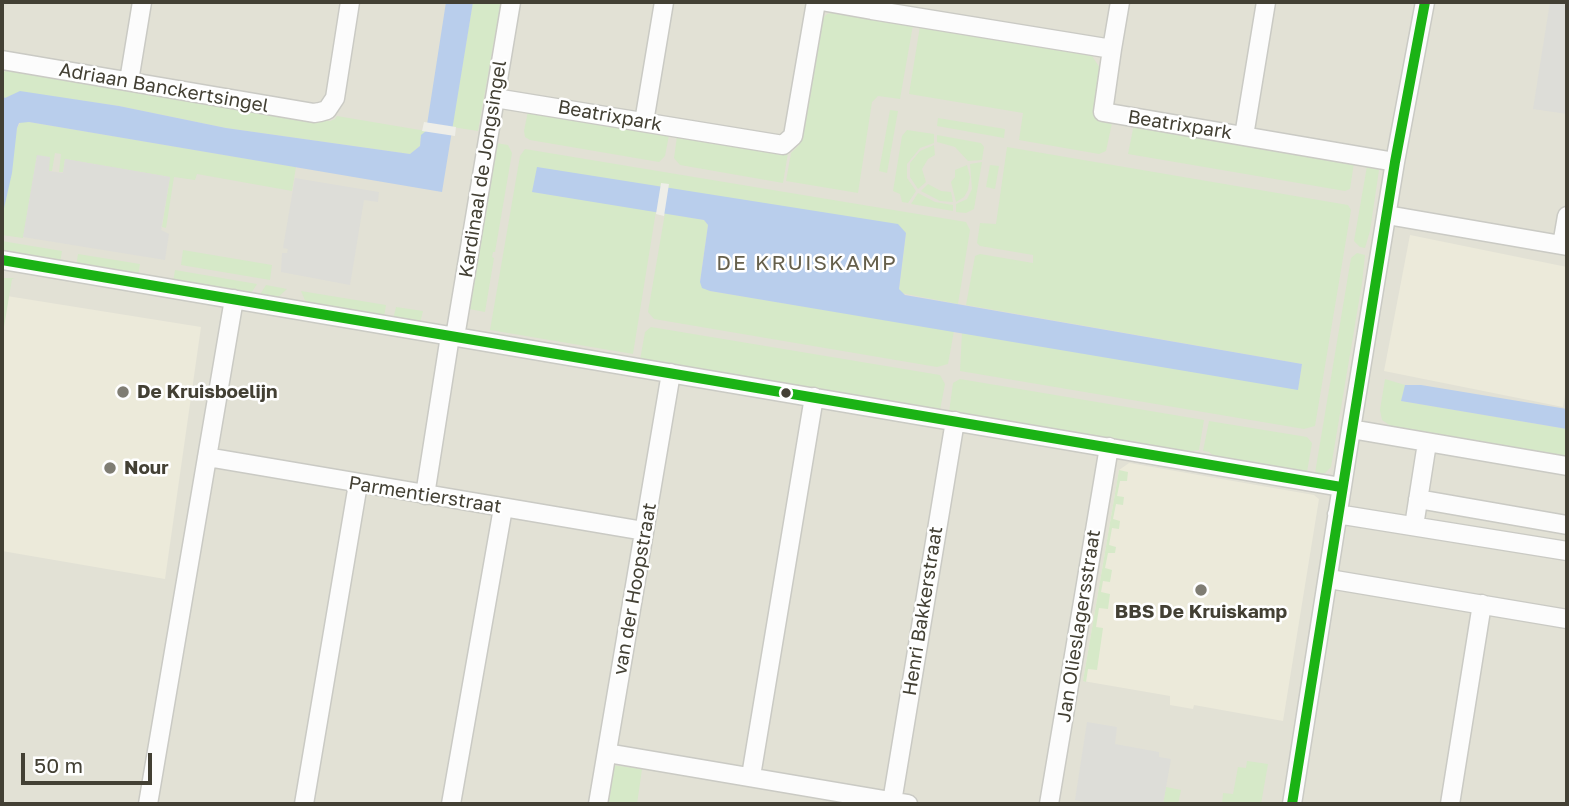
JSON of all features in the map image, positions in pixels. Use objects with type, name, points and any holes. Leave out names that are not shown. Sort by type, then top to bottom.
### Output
[{"type":"street","points":[[128,82],[142,2]]},
{"type":"street","name":"Adriaan Banckertsingel","points":[[2,60],[314,113],[327,110],[335,98],[350,2]]},
{"type":"street","name":"Kardinaal de Jongsingel","points":[[425,495],[511,2]]},
{"type":"street","points":[[644,122],[664,2]]},
{"type":"street","name":"Beatrixpark","points":[[495,97],[776,145],[789,142],[793,136],[816,2]]},
{"type":"street","points":[[827,2],[873,6],[1112,49],[1120,2]]},
{"type":"street","points":[[1244,136],[1266,2]]},
{"type":"street","points":[[1292,804],[1329,579],[1341,487],[1395,162],[1425,2]]},
{"type":"street","name":"Beatrixpark","points":[[1112,49],[1102,113],[1395,162]]},
{"type":"street","points":[[1387,215],[1565,246],[1567,216]]},
{"type":"street","points":[[2,260],[1341,487]]},
{"type":"street","points":[[148,804],[234,299]]},
{"type":"street","name":"van der Hoopstraat","points":[[598,804],[671,373]]},
{"type":"street","points":[[751,776],[814,397]]},
{"type":"street","name":"Henri Bakkerstraat","points":[[900,803],[955,421]]},
{"type":"street","points":[[1351,429],[1567,466]]},
{"type":"street","points":[[1413,526],[1427,443]]},
{"type":"street","name":"Jan Olieslagersstraat","points":[[1049,804],[1109,447]]},
{"type":"street","name":"Parmentierstraat","points":[[207,457],[644,531]]},
{"type":"street","points":[[304,804],[358,484]]},
{"type":"street","points":[[1418,499],[1567,524]]},
{"type":"street","points":[[451,804],[503,508]]},
{"type":"street","points":[[1337,514],[1567,551]]},
{"type":"street","points":[[1329,579],[1482,604],[1567,614]]},
{"type":"street","points":[[1450,804],[1482,604]]},
{"type":"street","points":[[607,753],[900,803]]},
{"type":"shaded area","points":[[2,2],[1567,2],[1567,804],[2,804]]},
{"type":"shaded area","points":[[1550,2],[1567,2],[1567,114],[1533,109]]},
{"type":"shaded area","points":[[37,155],[50,157],[49,171],[63,173],[65,159],[170,177],[161,230],[169,234],[165,260],[23,237]]},
{"type":"shaded area","points":[[295,178],[379,192],[378,202],[364,200],[350,285],[281,272],[282,253],[287,253],[288,249],[283,248]]},
{"type":"shaded area","points":[[1410,235],[1567,267],[1567,384],[1563,407],[1384,371]]},
{"type":"shaded area","points":[[7,296],[201,327],[165,579],[2,551],[2,332]]},
{"type":"shaded area","name":"BBS De Kruiskamp","points":[[1129,463],[1314,495],[1319,499],[1283,721],[1194,705],[1193,709],[1170,705],[1170,696],[1083,681],[1119,470]]},
{"type":"shaded area","points":[[1087,722],[1117,727],[1115,744],[1159,752],[1159,757],[1171,759],[1163,804],[1085,804],[1075,800]]},
{"type":"green space","points":[[473,2],[501,2],[478,131],[452,127]]},
{"type":"green space","points":[[834,12],[913,25],[900,99],[878,96],[872,102],[858,193],[786,181],[791,153],[799,145],[820,21],[827,14]]},
{"type":"green space","points":[[920,26],[1092,56],[1100,68],[1094,110],[1101,120],[1112,123],[1106,151],[1099,154],[1019,140],[1023,113],[909,94]]},
{"type":"green space","points":[[6,66],[330,121],[337,116],[426,131],[421,136],[420,146],[410,154],[226,128],[119,106],[29,93],[20,92],[5,98],[2,96],[2,71],[5,72]]},
{"type":"green space","points":[[890,110],[898,111],[887,173],[879,171]]},
{"type":"green space","points":[[528,111],[669,135],[665,156],[659,162],[530,140],[525,137],[524,131]]},
{"type":"green space","points":[[938,118],[1005,129],[1004,138],[937,126]]},
{"type":"green space","points":[[21,122],[296,167],[292,191],[197,174],[195,180],[174,177],[166,228],[162,227],[170,177],[65,159],[63,172],[59,172],[61,154],[55,153],[52,171],[49,171],[37,155],[23,238],[2,235],[2,217],[17,128]]},
{"type":"green space","points":[[1134,124],[1354,163],[1350,189],[1345,191],[1128,154]]},
{"type":"green space","points":[[907,130],[934,134],[934,143],[920,148],[907,164],[907,178],[916,191],[908,203],[902,202],[900,194],[893,191],[902,136]]},
{"type":"green space","points":[[937,135],[981,143],[984,147],[982,160],[968,161],[955,147],[937,142]]},
{"type":"green space","points":[[677,136],[788,153],[783,183],[680,165],[674,158]]},
{"type":"green space","points":[[496,143],[508,145],[512,153],[492,257],[494,258],[485,312],[469,309]]},
{"type":"green space","points":[[934,145],[935,155],[928,159],[922,169],[926,182],[918,189],[910,177],[910,163],[920,151]]},
{"type":"green space","points":[[1007,147],[1348,205],[1351,210],[1315,426],[1304,429],[960,371],[962,332],[1298,389],[1302,364],[966,305],[975,256],[980,254],[1033,263],[1033,255],[980,246],[977,243],[980,223],[996,224]]},
{"type":"green space","points":[[525,149],[966,222],[970,230],[958,304],[901,293],[899,289],[906,233],[533,192],[656,211],[633,354],[490,330],[520,156]]},
{"type":"green space","points":[[982,162],[974,209],[966,213],[956,212],[956,204],[967,199],[972,189],[970,164]]},
{"type":"green space","points":[[967,165],[970,177],[968,190],[964,197],[956,202],[951,182],[955,177],[955,170]]},
{"type":"green space","points":[[990,165],[999,166],[995,189],[986,187]]},
{"type":"green space","points":[[1367,166],[1379,170],[1365,248],[1354,241]]},
{"type":"green space","points":[[928,184],[941,191],[951,192],[953,202],[940,201],[921,191]]},
{"type":"green space","points":[[918,193],[935,202],[953,205],[953,211],[911,204]]},
{"type":"green space","points":[[665,213],[704,220],[708,225],[700,281],[710,291],[954,331],[948,364],[937,367],[654,319],[648,312]]},
{"type":"green space","points":[[2,241],[62,251],[60,263],[2,253]]},
{"type":"green space","points":[[183,250],[272,265],[270,280],[181,265]]},
{"type":"green space","points":[[1357,253],[1365,255],[1362,283],[1331,467],[1320,474],[1315,473],[1351,258]]},
{"type":"green space","points":[[78,254],[140,264],[138,276],[76,266]]},
{"type":"green space","points":[[175,270],[257,284],[250,295],[173,282]]},
{"type":"green space","points":[[2,278],[15,278],[12,279],[2,339]]},
{"type":"green space","points":[[266,285],[287,289],[276,299],[259,296]]},
{"type":"green space","points":[[301,291],[386,305],[384,317],[307,305]]},
{"type":"green space","points":[[396,307],[423,311],[420,323],[393,319]]},
{"type":"green space","points":[[651,327],[940,375],[945,384],[940,410],[640,360],[645,332]]},
{"type":"green space","points":[[960,379],[1204,420],[1199,450],[1188,452],[949,412],[953,383]]},
{"type":"green space","points":[[1385,379],[1405,385],[1402,401],[1567,429],[1567,456],[1391,426],[1382,420],[1380,410]]},
{"type":"green space","points":[[1209,421],[1307,437],[1312,443],[1307,472],[1214,456],[1203,451]]},
{"type":"green space","points":[[1119,470],[1128,472],[1127,481],[1120,481],[1117,496],[1124,497],[1123,505],[1116,504],[1113,519],[1120,521],[1119,529],[1112,528],[1109,545],[1116,547],[1115,553],[1108,553],[1105,568],[1112,570],[1110,582],[1103,581],[1101,592],[1110,594],[1108,609],[1099,608],[1096,627],[1103,628],[1097,670],[1088,669],[1086,682],[1083,681]]},
{"type":"green space","points":[[1247,761],[1268,764],[1261,804],[1222,804],[1223,793],[1233,794],[1238,767],[1246,768]]},
{"type":"green space","points":[[612,765],[642,769],[637,804],[607,804]]},
{"type":"green space","points":[[1166,787],[1181,790],[1178,804],[1163,804]]},
{"type":"water","points":[[446,2],[473,2],[442,192],[29,122],[19,123],[17,128],[12,173],[2,217],[2,96],[5,98],[20,91],[119,106],[226,128],[410,154],[420,146],[421,135],[426,131]]},
{"type":"water","points":[[537,167],[898,224],[906,233],[899,289],[905,295],[1302,364],[1298,390],[710,291],[702,288],[700,282],[708,225],[704,220],[532,192]]},
{"type":"water","points":[[1405,385],[1421,385],[1567,409],[1567,429],[1401,401]]},
{"type":"pier","points":[[424,122],[456,127],[455,136],[422,131]]},
{"type":"pier","points":[[661,183],[669,184],[664,216],[656,214]]},
{"type":"transit line","points":[[1292,804],[1395,162],[1425,2]]},
{"type":"transit line","points":[[2,260],[1341,487]]},
{"type":"place","name":"De Kruisboelijn","points":[[123,392]]},
{"type":"place","name":"Nour","points":[[110,468]]},
{"type":"place","name":"BBS De Kruiskamp","points":[[1201,590]]},
{"type":"district","name":"DE KRUISKAMP","points":[[807,263]]}]
